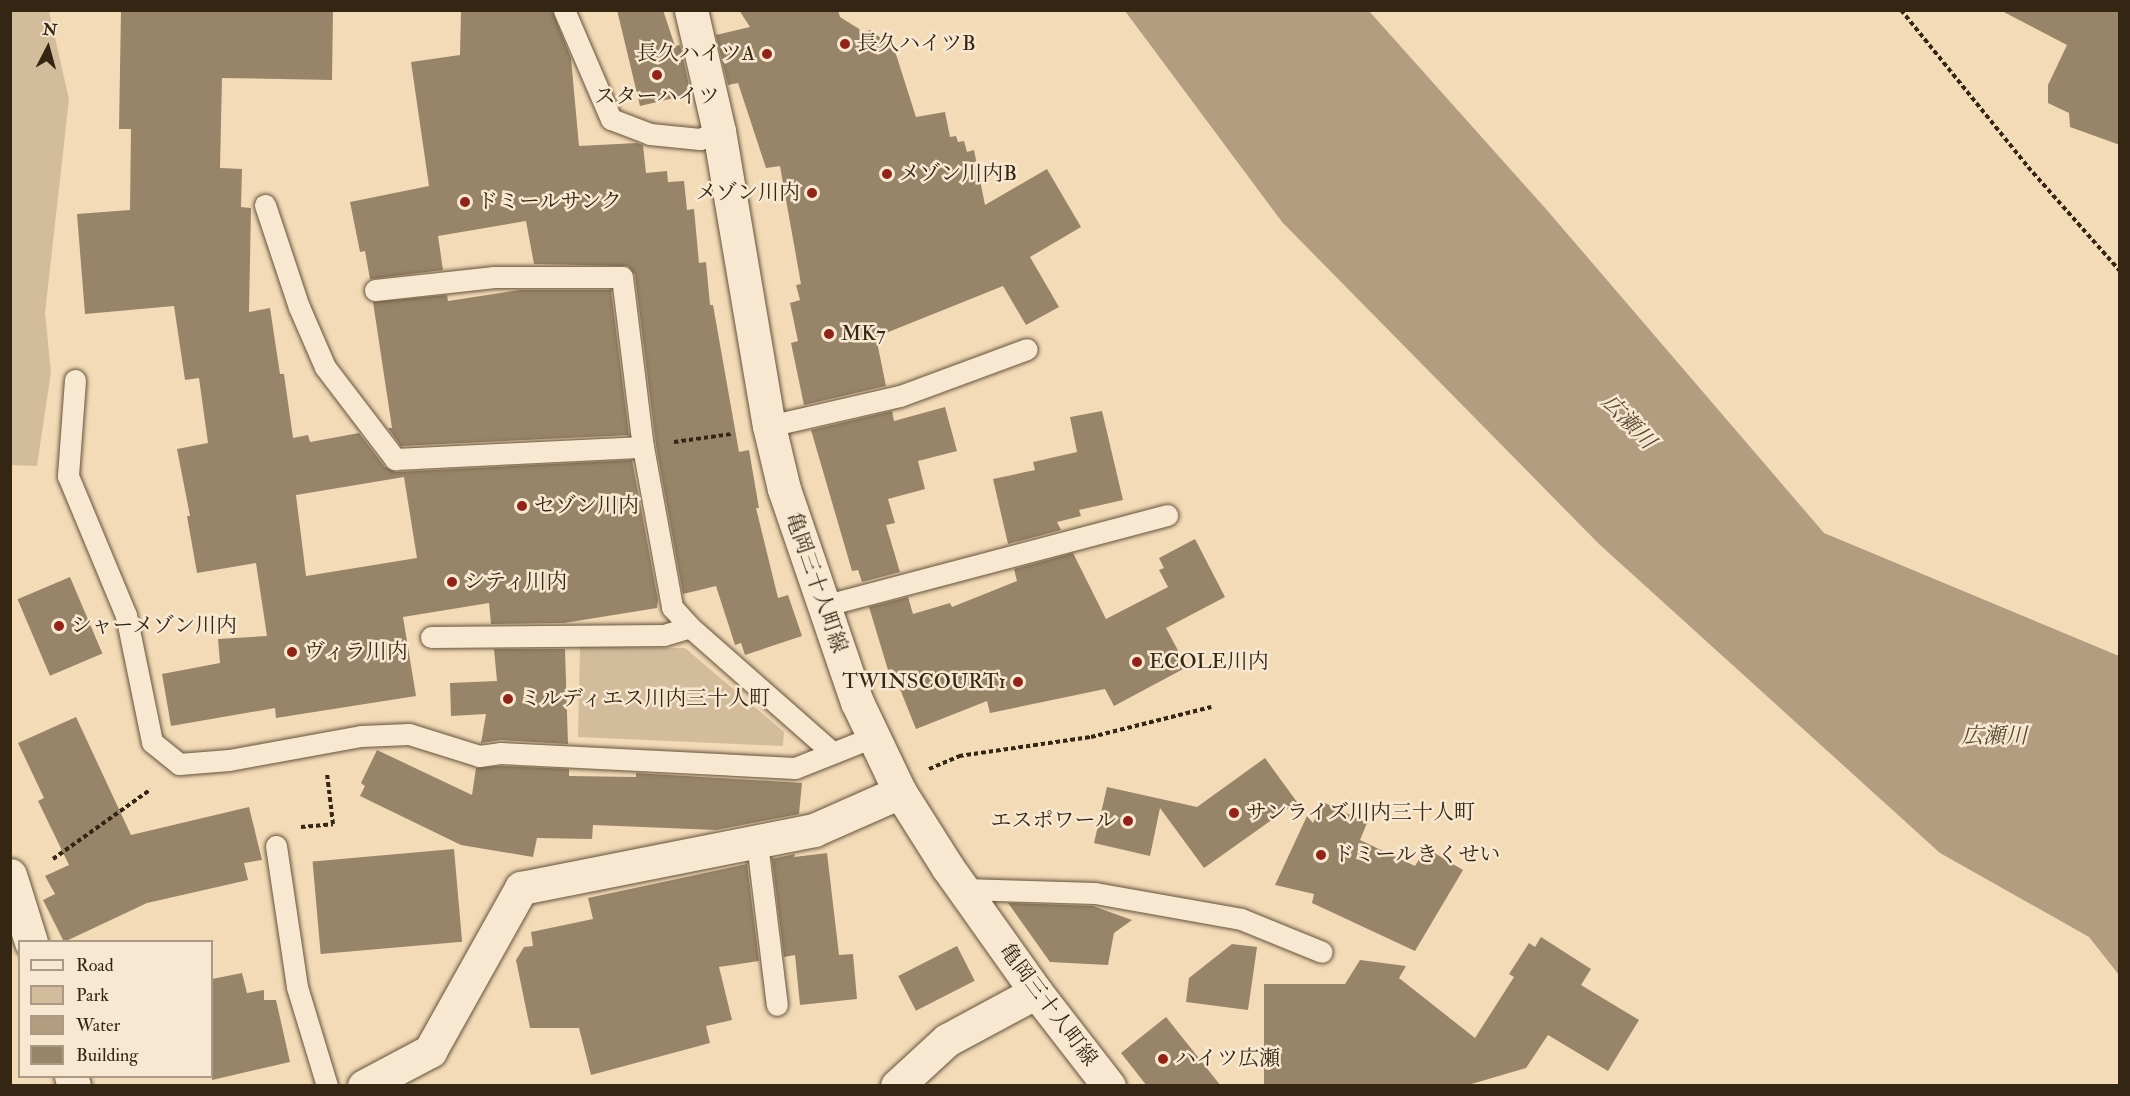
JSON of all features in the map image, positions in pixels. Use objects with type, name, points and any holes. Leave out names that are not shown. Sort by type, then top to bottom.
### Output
[{"type":"street","name":"亀岡三十人町線","points":[[691,10],[719,131],[769,426],[784,489],[823,606],[873,738],[910,782],[963,888],[1036,992],[1109,1086]]},
{"type":"street","points":[[364,1086],[430,1051],[521,888],[814,830],[910,782]]},
{"type":"street","points":[[10,874],[30,940]]},
{"type":"street","points":[[897,1086],[947,1040],[1036,992]]},
{"type":"lane","points":[[564,10],[611,118],[650,134],[700,139],[719,131]]},
{"type":"lane","points":[[265,205],[299,307],[325,367],[395,459],[643,447]]},
{"type":"lane","points":[[375,290],[494,277],[622,277],[643,447],[672,607],[690,627],[832,752]]},
{"type":"lane","points":[[769,426],[900,396],[1027,350]]},
{"type":"lane","points":[[75,380],[68,476],[126,615],[152,742],[179,764],[230,760],[361,736],[409,734],[479,756],[500,753],[795,768],[873,738]]},
{"type":"lane","points":[[823,606],[1167,515]]},
{"type":"lane","points":[[431,637],[664,635],[690,627]]},
{"type":"lane","points":[[757,843],[777,1005]]},
{"type":"lane","points":[[276,846],[297,987],[327,1086]]},
{"type":"lane","points":[[963,888],[1095,893],[1219,915],[1241,919],[1322,952]]},
{"type":"path","points":[[1901,10],[2028,167],[2120,271]]},
{"type":"path","points":[[670,443],[733,434]]},
{"type":"path","points":[[910,782],[959,756],[1091,737],[1211,706]]},
{"type":"path","points":[[299,827],[333,824],[325,763]]},
{"type":"path","points":[[53,860],[151,789]]},
{"type":"green space","points":[[10,11],[49,11],[69,99],[45,313],[51,372],[37,466],[11,465]]},
{"type":"green space","points":[[580,647],[685,648],[784,732],[783,746],[578,737]]},
{"type":"water","name":"広瀬川","points":[[1125,11],[1369,11],[1546,209],[1824,533],[2119,656],[2119,975],[2089,937],[1940,853],[1599,544],[1282,222]]},
{"type":"building","points":[[121,10],[333,10],[332,80],[222,78],[220,168],[242,169],[241,207],[251,208],[249,312],[270,308],[280,374],[284,374],[293,438],[308,435],[310,442],[359,433],[385,467],[396,472],[632,460],[658,600],[657,608],[564,623],[491,624],[489,603],[403,617],[416,696],[276,718],[275,708],[171,726],[162,674],[220,663],[218,639],[267,636],[256,563],[197,573],[187,516],[190,516],[177,449],[208,443],[199,378],[185,380],[174,306],[85,314],[77,214],[130,210],[131,129],[119,129]],"holes":[[[404,477],[417,558],[306,576],[296,495]]]},
{"type":"building","points":[[461,10],[552,10],[571,58],[579,146],[637,143],[643,145],[646,173],[667,171],[668,182],[684,181],[687,210],[694,209],[699,263],[706,262],[710,305],[713,305],[739,452],[749,450],[759,508],[756,508],[778,598],[788,595],[802,636],[745,655],[741,643],[735,645],[716,586],[683,594],[656,445],[635,275],[628,266],[534,264],[526,221],[438,236],[443,270],[370,279],[365,251],[360,252],[350,202],[429,186],[411,62],[460,55]]},
{"type":"building","points":[[617,10],[663,10],[675,46],[680,45],[691,94],[640,106]]},
{"type":"building","points":[[739,10],[838,10],[840,17],[864,32],[870,30],[894,48],[916,117],[945,112],[950,137],[956,136],[958,142],[964,141],[967,152],[974,150],[985,205],[1047,169],[1081,227],[1030,257],[1059,307],[1026,325],[1003,286],[876,337],[886,386],[804,405],[791,343],[798,341],[790,303],[800,300],[796,285],[801,284],[780,166],[766,168],[738,83],[728,85],[716,35],[750,27]]},
{"type":"building","points":[[2000,10],[2120,10],[2120,145],[2070,127],[2069,113],[2048,103],[2048,85],[2067,45]]},
{"type":"building","points":[[520,290],[611,290],[629,435],[401,446],[388,428],[392,428],[373,302],[447,295],[448,301]]},
{"type":"building","points":[[945,407],[957,451],[918,461],[925,489],[888,499],[895,523],[886,525],[900,572],[862,582],[858,570],[852,571],[811,430],[892,411],[894,421]]},
{"type":"building","points":[[1102,411],[1123,500],[1079,510],[1081,516],[1057,522],[1061,530],[1008,544],[993,479],[1035,470],[1033,462],[1077,452],[1070,417]]},
{"type":"building","points":[[1195,539],[1225,597],[1166,628],[1187,667],[1114,706],[1105,689],[990,713],[987,701],[916,729],[892,669],[888,670],[869,607],[908,597],[913,614],[950,603],[952,607],[1017,581],[1014,569],[1073,553],[1106,619],[1168,587],[1159,570],[1164,568],[1159,558]]},
{"type":"building","name":"シャーメゾン川内","points":[[70,577],[102,653],[50,676],[18,599]]},
{"type":"building","name":"ミルディエス川内三十人町","points":[[494,649],[565,649],[568,744],[501,740],[481,743],[486,714],[451,716],[450,683],[497,681]]},
{"type":"building","points":[[76,717],[131,835],[249,807],[262,860],[244,863],[248,880],[147,903],[68,940],[63,940],[43,900],[55,894],[45,876],[69,865],[38,801],[44,798],[18,743]]},
{"type":"building","points":[[377,750],[472,795],[476,768],[501,766],[569,769],[569,776],[636,777],[636,773],[802,783],[799,814],[716,830],[593,825],[592,839],[537,838],[533,857],[461,845],[360,796],[365,786],[361,783]]},
{"type":"building","name":"サンライズ川内三十人町","points":[[1265,758],[1297,802],[1204,868],[1160,808],[1150,856],[1094,843],[1107,787],[1197,807]]},
{"type":"building","points":[[1323,802],[1367,823],[1360,840],[1415,866],[1426,848],[1463,870],[1415,951],[1312,903],[1314,894],[1275,885],[1307,816],[1313,823]]},
{"type":"building","points":[[454,849],[462,942],[321,954],[313,861]]},
{"type":"building","points":[[827,853],[839,955],[853,954],[857,999],[800,1005],[795,955],[784,957],[772,859],[795,854],[794,857]]},
{"type":"building","points":[[747,864],[759,961],[719,967],[732,1020],[706,1026],[710,1043],[591,1075],[579,1028],[530,1028],[516,960],[524,947],[533,946],[531,932],[593,919],[588,898]]},
{"type":"building","points":[[1008,903],[1093,906],[1132,920],[1114,933],[1108,965],[1050,962]]},
{"type":"building","points":[[1541,937],[1591,969],[1581,985],[1639,1020],[1608,1071],[1548,1035],[1526,1068],[1468,1085],[1264,1086],[1264,984],[1345,984],[1360,960],[1406,966],[1399,978],[1475,1038],[1514,977],[1509,974],[1529,943],[1535,947]]},
{"type":"building","points":[[1232,944],[1257,947],[1248,1010],[1186,1002],[1189,978]]},
{"type":"building","points":[[957,946],[975,981],[916,1011],[898,976]]},
{"type":"building","points":[[242,973],[247,993],[264,990],[264,1000],[276,1000],[290,1062],[212,1080],[213,979]]},
{"type":"building","name":"ハイツ広瀬","points":[[1166,1017],[1221,1086],[1147,1086],[1121,1053]]},
{"type":"place","name":"長久ハイツB","points":[[845,44]]},
{"type":"place","name":"長久ハイツA","points":[[767,54]]},
{"type":"place","name":"スターハイツ","points":[[657,75]]},
{"type":"place","name":"メゾン川内B","points":[[887,174]]},
{"type":"place","name":"メゾン川内","points":[[812,193]]},
{"type":"place","name":"ドミールサンク","points":[[465,202]]},
{"type":"place","name":"MK7","points":[[829,334]]},
{"type":"place","name":"セゾン川内","points":[[522,506]]},
{"type":"place","name":"シティ川内","points":[[452,582]]},
{"type":"place","name":"シャーメゾン川内","points":[[59,626]]},
{"type":"place","name":"ヴィラ川内","points":[[292,652]]},
{"type":"place","name":"ECOLE川内","points":[[1137,662]]},
{"type":"place","name":"TWINSCOURT1","points":[[1018,682]]},
{"type":"place","name":"ミルディエス川内三十人町","points":[[508,699]]},
{"type":"place","name":"サンライズ川内三十人町","points":[[1234,813]]},
{"type":"place","name":"エスポワール","points":[[1128,821]]},
{"type":"place","name":"ドミールきくせい","points":[[1321,855]]},
{"type":"place","name":"ハイツ広瀬","points":[[1163,1059]]}]
